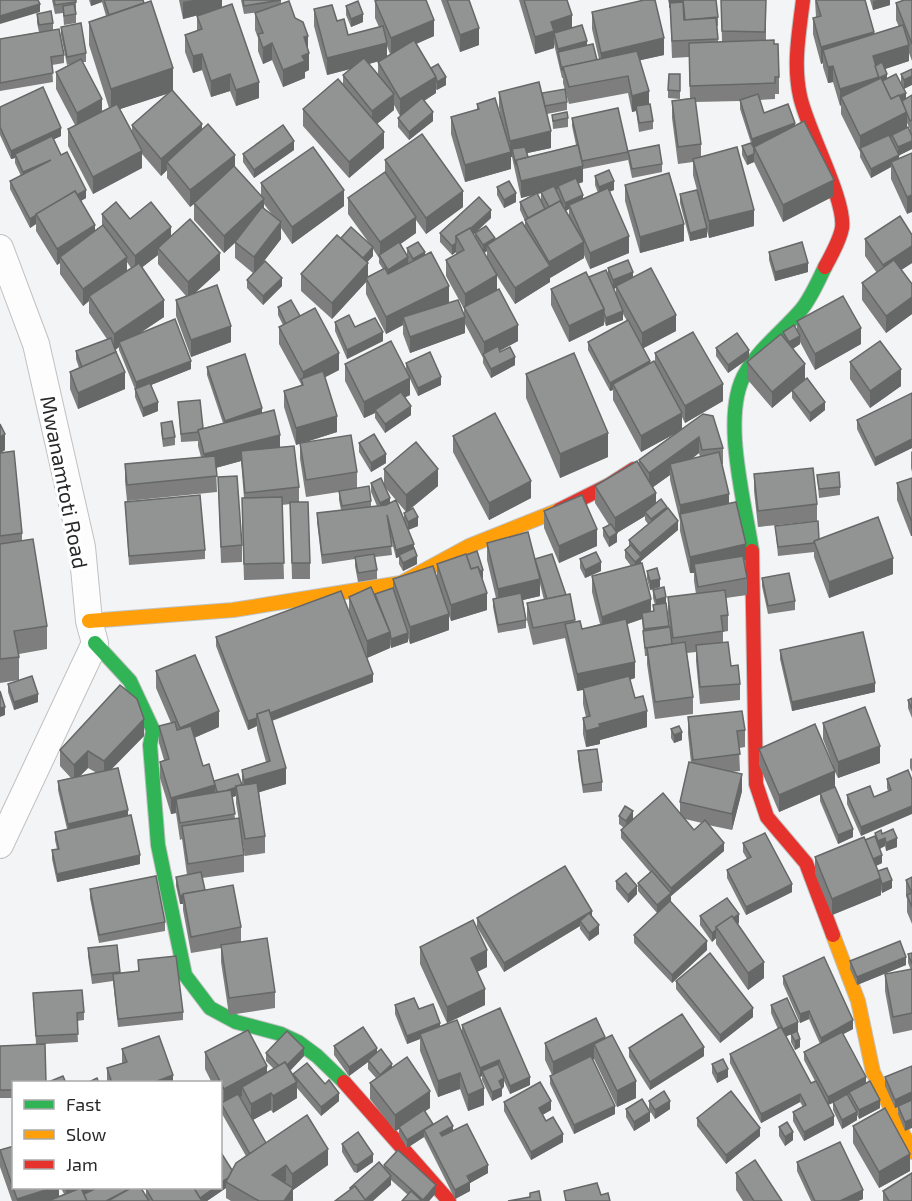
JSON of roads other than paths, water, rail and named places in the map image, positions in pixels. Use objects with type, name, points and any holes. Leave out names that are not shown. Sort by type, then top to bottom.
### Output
[{"type":"street","points":[[803,0],[795,63],[800,97],[811,134],[837,198],[842,228],[829,261],[803,308],[747,369],[730,409],[754,566],[756,784],[767,817],[806,863],[858,1002],[873,1072],[912,1152]]},
{"type":"street","name":"Mwanamtoti Road","points":[[0,248],[36,344],[50,400],[82,547],[92,632],[0,845]]},
{"type":"street","points":[[449,1201],[338,1076],[299,1043],[272,1031],[228,1020],[206,1005],[193,990],[185,975],[158,845],[150,745],[153,729],[130,681],[92,632],[401,583],[469,546],[552,513],[609,485],[647,461]]}]
